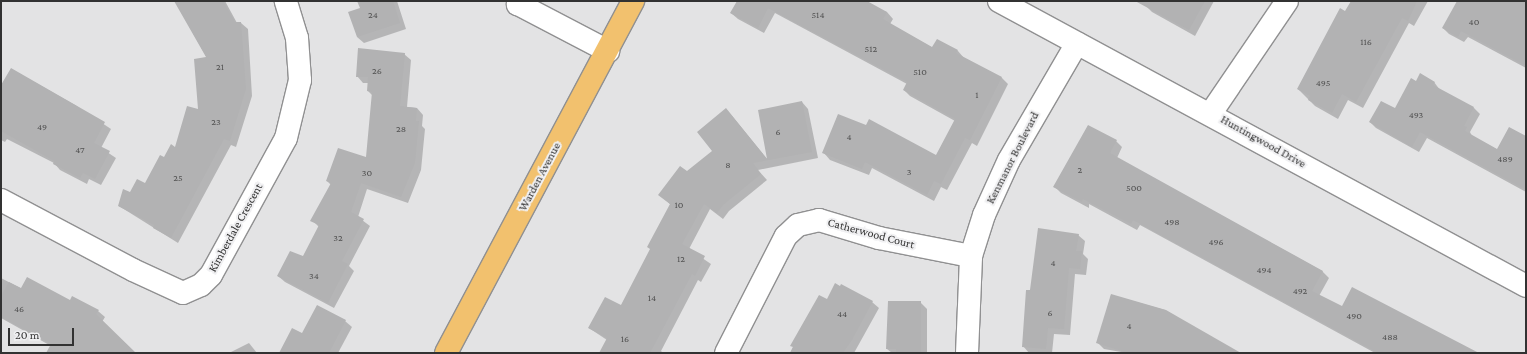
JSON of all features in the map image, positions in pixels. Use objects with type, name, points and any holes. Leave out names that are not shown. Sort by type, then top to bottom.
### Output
[{"type":"main road","name":"Warden Avenue","points":[[446,353],[634,1]]},
{"type":"street","name":"Kimberdale Crescent","points":[[1,200],[133,270],[184,294],[201,285],[211,274],[286,138],[300,80],[297,38],[286,1]]},
{"type":"street","points":[[520,1],[518,4],[608,51]]},
{"type":"street","name":"Huntingwood Drive","points":[[999,1],[1211,113],[1526,286]]},
{"type":"street","points":[[1211,113],[1286,1]]},
{"type":"street","name":"Kenmanor Boulevard","points":[[966,353],[971,256],[984,215],[1009,160],[1077,43]]},
{"type":"street","name":"Catherwood Court","points":[[726,353],[786,236],[798,225],[819,220],[879,238],[971,256]]},
{"type":"building","points":[[174,1],[223,1],[235,22],[241,22],[246,89],[230,141],[224,139],[171,238],[153,228],[154,225],[118,206],[123,189],[130,192],[137,179],[145,183],[160,155],[164,157],[171,144],[175,147],[187,106],[198,109],[194,59],[206,57]]},
{"type":"building","points":[[357,1],[393,1],[400,23],[357,37],[348,12],[360,8]]},
{"type":"building","points":[[737,1],[867,1],[887,12],[883,19],[932,47],[937,39],[958,50],[956,53],[1002,77],[970,140],[965,138],[941,184],[934,181],[927,195],[865,162],[862,169],[822,153],[838,114],[866,125],[869,119],[936,155],[955,119],[903,90],[907,82],[768,8],[758,28],[730,13]]},
{"type":"building","points":[[1135,1],[1205,1],[1189,30]]},
{"type":"building","points":[[1351,1],[1417,1],[1408,21],[1402,18],[1356,102],[1342,94],[1332,113],[1308,100],[1310,96],[1297,89],[1340,8],[1345,11]]},
{"type":"building","points":[[1457,1],[1526,1],[1526,66],[1461,31],[1458,37],[1442,28]]},
{"type":"building","points":[[358,48],[405,53],[400,106],[417,108],[416,121],[419,121],[415,163],[401,197],[361,183],[351,212],[364,219],[342,261],[348,264],[328,303],[277,276],[290,251],[303,256],[319,225],[310,221],[331,183],[326,181],[338,148],[366,157],[372,92],[367,91],[368,77],[356,77]]},
{"type":"building","points":[[11,68],[105,122],[94,143],[110,151],[95,179],[83,173],[80,178],[53,164],[54,161],[1,131],[1,85]]},
{"type":"building","points":[[1420,73],[1435,82],[1433,85],[1474,107],[1464,126],[1467,127],[1465,131],[1497,149],[1509,127],[1526,136],[1526,190],[1420,132],[1412,147],[1369,122],[1381,101],[1395,108],[1411,78],[1416,81]]},
{"type":"building","points":[[802,101],[812,152],[753,163],[761,174],[723,205],[717,213],[704,204],[682,244],[705,256],[695,276],[692,274],[650,353],[599,353],[607,338],[588,328],[605,297],[621,305],[650,249],[647,247],[670,204],[658,195],[680,166],[687,171],[712,151],[697,132],[726,108],[767,159],[758,110]]},
{"type":"building","points":[[1088,125],[1117,140],[1110,153],[1323,271],[1312,291],[1342,306],[1352,287],[1479,353],[1378,353],[1133,220],[1131,224],[1083,199],[1082,202],[1053,187]]},
{"type":"building","points":[[1038,228],[1079,234],[1076,251],[1082,251],[1080,269],[1069,268],[1064,329],[1048,328],[1046,349],[1022,347],[1026,290],[1030,290]]},
{"type":"building","points":[[27,277],[70,300],[72,296],[99,310],[96,314],[136,353],[46,353],[51,344],[1,317],[1,296],[9,282],[21,288]]},
{"type":"building","points":[[835,283],[840,286],[841,284],[873,301],[852,340],[843,353],[790,353],[793,347],[790,346],[819,295],[827,299]]},
{"type":"building","points":[[1111,294],[1166,310],[1241,353],[1128,353],[1096,343]]},
{"type":"building","points":[[888,301],[921,301],[921,353],[896,353],[896,349],[886,349]]},
{"type":"building","points":[[317,305],[346,320],[329,353],[279,353],[292,328],[302,333]]}]
